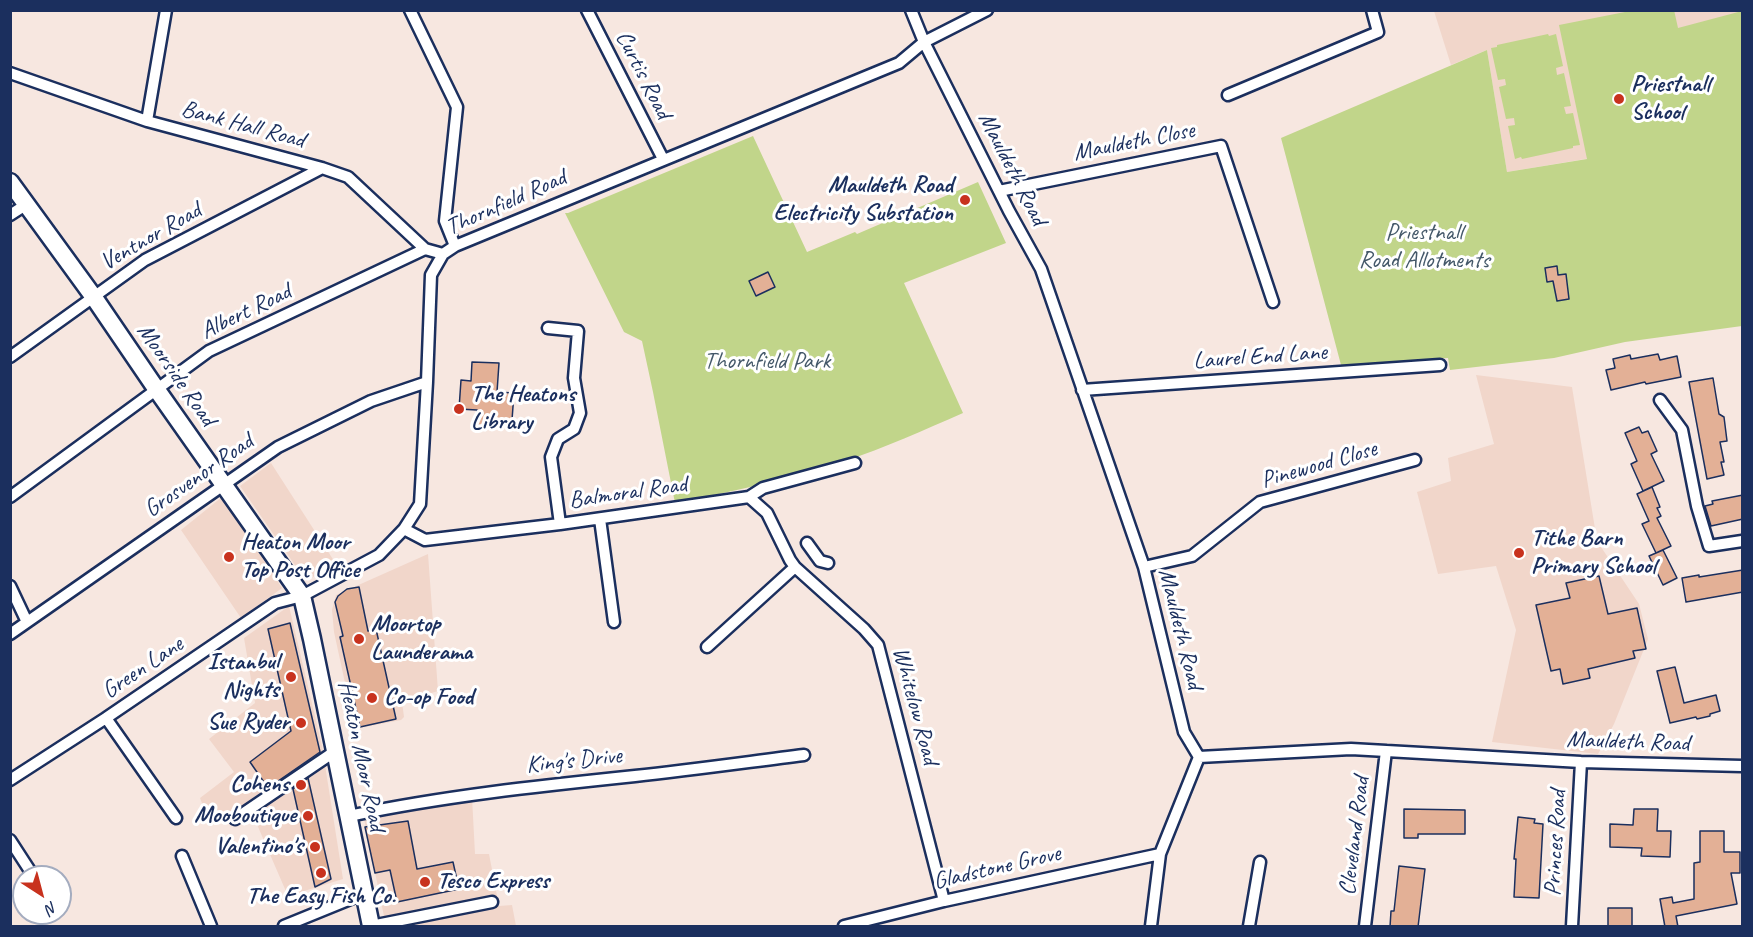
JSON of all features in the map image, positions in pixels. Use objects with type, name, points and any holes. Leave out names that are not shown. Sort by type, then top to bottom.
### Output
[{"type":"main road","name":"Moorside Road","points":[[10,182],[93,296],[302,596]]},
{"type":"main road","name":"Heaton Moor Road","points":[[302,596],[371,926]]},
{"type":"street","points":[[147,121],[166,10]]},
{"type":"street","points":[[410,10],[457,108],[445,221],[455,246]]},
{"type":"street","name":"Curtis Road","points":[[586,10],[663,159]]},
{"type":"street","name":"Mauldeth Road","points":[[911,10],[924,42],[1009,211],[1041,269],[1144,567],[1184,732],[1199,756],[1351,749],[1581,762],[1743,766]]},
{"type":"street","name":"Thornfield Road","points":[[302,596],[379,555],[404,529],[420,504],[431,275],[443,254],[455,246],[899,63],[924,42],[987,10]]},
{"type":"street","points":[[1228,95],[1378,32],[1372,10]]},
{"type":"street","name":"Bank Hall Road","points":[[10,73],[147,121],[348,177],[426,249],[443,254]]},
{"type":"street","name":"Mauldeth Close","points":[[999,191],[1221,146],[1273,302]]},
{"type":"street","name":"Ventnor Road","points":[[10,357],[145,260],[322,168]]},
{"type":"street","points":[[10,215],[27,204]]},
{"type":"street","name":"Albert Road","points":[[10,497],[209,351],[426,249]]},
{"type":"street","points":[[548,328],[578,331],[574,378],[580,413],[574,429],[558,439],[551,458],[560,525]]},
{"type":"street","name":"Laurel End Lane","points":[[1083,390],[1440,365]]},
{"type":"street","name":"Grosvenor Road","points":[[10,634],[278,447],[371,401],[427,382]]},
{"type":"street","points":[[1660,400],[1682,430],[1709,546],[1743,541]]},
{"type":"street","name":"Pinewood Close","points":[[1144,567],[1192,556],[1260,501],[1415,460]]},
{"type":"street","name":"Balmoral Road","points":[[404,529],[425,540],[560,525],[749,496],[763,488],[855,463]]},
{"type":"street","name":"Whitelow Road","points":[[749,496],[767,513],[790,560],[878,645],[944,901]]},
{"type":"street","points":[[600,519],[614,622]]},
{"type":"street","points":[[807,543],[820,561],[828,563]]},
{"type":"street","points":[[707,647],[798,569],[817,557]]},
{"type":"street","points":[[10,586],[27,622]]},
{"type":"street","name":"Green Lane","points":[[10,780],[276,603],[302,596]]},
{"type":"street","points":[[106,718],[176,818]]},
{"type":"street","name":"Cleveland Road","points":[[1365,927],[1386,751]]},
{"type":"street","points":[[235,819],[334,752]]},
{"type":"street","name":"King's Drive","points":[[349,816],[395,806],[493,791],[804,755]]},
{"type":"street","points":[[1151,927],[1160,854],[1199,756]]},
{"type":"street","name":"Princes Road","points":[[1572,927],[1581,762]]},
{"type":"street","points":[[10,840],[26,865]]},
{"type":"street","name":"Gladstone Grove","points":[[844,927],[944,901],[1160,854]]},
{"type":"street","points":[[182,856],[211,927]]},
{"type":"street","points":[[1249,927],[1260,862]]},
{"type":"street","points":[[284,927],[365,893]]},
{"type":"street","points":[[371,926],[492,902]]},
{"type":"shaded area","name":"Priestnall School","points":[[1434,11],[1742,11],[1742,133],[1507,172],[1487,50],[1451,65]]},
{"type":"shaded area","name":"Tithe Barn Primary School","points":[[1476,375],[1572,387],[1597,541],[1639,604],[1648,639],[1614,724],[1598,754],[1492,742],[1516,630],[1496,566],[1438,574],[1417,492],[1451,481],[1448,458],[1494,444]]},
{"type":"shaded area","points":[[271,463],[336,564],[306,581],[240,486]]},
{"type":"shaded area","points":[[222,497],[282,588],[241,618],[181,530]]},
{"type":"shaded area","points":[[428,554],[438,691],[402,702],[404,717],[401,720],[355,729],[334,632],[332,610],[336,595]]},
{"type":"shaded area","points":[[289,606],[322,746],[343,879],[288,896],[249,806],[211,826],[200,798],[234,772],[209,739],[255,703],[244,638]]},
{"type":"shaded area","points":[[472,797],[475,854],[489,854],[499,906],[512,905],[516,926],[386,926],[363,814]]},
{"type":"green space","name":"Priestnall Road Allotments","points":[[1674,10],[1678,28],[1742,11],[1742,326],[1625,342],[1554,358],[1450,370],[1448,358],[1341,365],[1281,138],[1487,50],[1507,172],[1587,159],[1559,25],[1630,11]]},
{"type":"green space","points":[[1548,34],[1549,36],[1556,34],[1563,66],[1556,68],[1557,75],[1564,73],[1571,106],[1564,107],[1566,114],[1573,113],[1580,145],[1515,159],[1508,126],[1515,125],[1514,118],[1506,119],[1499,87],[1506,85],[1505,79],[1498,80],[1491,48]]},
{"type":"green space","name":"Thornfield Park","points":[[753,136],[807,252],[855,232],[857,234],[978,182],[1006,243],[904,283],[963,413],[889,445],[823,468],[760,485],[675,503],[642,341],[624,332],[565,213]]},
{"type":"building","points":[[1557,266],[1558,275],[1566,274],[1569,299],[1557,301],[1553,281],[1547,282],[1545,268]]},
{"type":"building","points":[[768,272],[775,287],[756,296],[749,281]]},
{"type":"building","points":[[1658,354],[1660,360],[1677,356],[1681,377],[1611,390],[1606,370],[1615,368],[1613,359],[1630,355],[1631,359]]},
{"type":"building","points":[[472,362],[499,363],[497,392],[514,393],[512,420],[488,419],[488,427],[476,427],[477,410],[459,409],[461,380],[471,381]]},
{"type":"building","points":[[1713,378],[1719,414],[1724,417],[1727,441],[1720,442],[1724,475],[1707,479],[1689,382]]},
{"type":"building","points":[[1639,427],[1642,433],[1648,431],[1657,451],[1651,454],[1664,481],[1643,491],[1631,464],[1637,461],[1625,433]]},
{"type":"building","points":[[1652,487],[1660,507],[1657,508],[1661,516],[1657,518],[1671,546],[1656,553],[1642,524],[1649,521],[1637,494]]},
{"type":"building","points":[[1743,495],[1743,519],[1711,526],[1705,506],[1713,504],[1712,501]]},
{"type":"building","points":[[1663,550],[1677,578],[1663,585],[1649,556]]},
{"type":"building","points":[[1743,570],[1743,592],[1686,602],[1682,578]]},
{"type":"building","points":[[1599,576],[1608,614],[1637,608],[1646,649],[1633,651],[1635,658],[1588,669],[1590,678],[1563,684],[1560,669],[1551,671],[1536,605],[1570,598],[1566,583]]},
{"type":"building","points":[[359,587],[368,631],[376,629],[396,719],[360,727],[340,637],[343,636],[335,602],[338,596],[347,589]]},
{"type":"building","points":[[290,623],[320,752],[268,788],[250,762],[291,731],[268,629]]},
{"type":"building","points":[[1675,667],[1684,703],[1716,695],[1720,711],[1710,716],[1670,723],[1657,671]]},
{"type":"building","points":[[308,778],[331,879],[315,887],[293,789]]},
{"type":"building","points":[[1404,809],[1465,810],[1465,834],[1418,834],[1418,838],[1404,838]]},
{"type":"building","points":[[1634,809],[1658,809],[1657,831],[1671,831],[1670,857],[1641,856],[1642,848],[1610,847],[1610,824],[1633,825]]},
{"type":"building","points":[[1518,817],[1535,819],[1534,823],[1543,824],[1539,898],[1514,897],[1516,859],[1514,859]]},
{"type":"building","points":[[408,821],[417,869],[453,862],[459,889],[397,902],[390,870],[375,873],[365,827]]},
{"type":"building","points":[[1700,831],[1724,831],[1724,852],[1740,852],[1740,873],[1731,873],[1737,904],[1676,916],[1678,927],[1665,927],[1660,899],[1672,897],[1673,903],[1694,899],[1694,863],[1700,862]]},
{"type":"building","points":[[1399,866],[1425,869],[1418,927],[1390,927]]},
{"type":"building","points":[[1608,908],[1632,908],[1632,927],[1608,927]]},
{"type":"place","name":"Priestnall School","points":[[1619,99]]},
{"type":"place","name":"Mauldeth Road Electricity Substation","points":[[965,200]]},
{"type":"place","name":"The Heatons Library","points":[[459,409]]},
{"type":"place","name":"Tithe Barn Primary School","points":[[1519,553]]},
{"type":"place","name":"Heaton Moor Top Post Office","points":[[229,557]]},
{"type":"place","name":"Moortop Launderama","points":[[359,639]]},
{"type":"place","name":"Istanbul Nights","points":[[291,677]]},
{"type":"place","name":"Co-op Food","points":[[372,698]]},
{"type":"place","name":"Sue Ryder","points":[[301,723]]},
{"type":"place","name":"Cohens","points":[[301,785]]},
{"type":"place","name":"Mooboutique","points":[[308,816]]},
{"type":"place","name":"Valentino's","points":[[315,847]]},
{"type":"place","name":"The Easy Fish Co.","points":[[321,873]]},
{"type":"place","name":"Tesco Express","points":[[425,882]]}]
